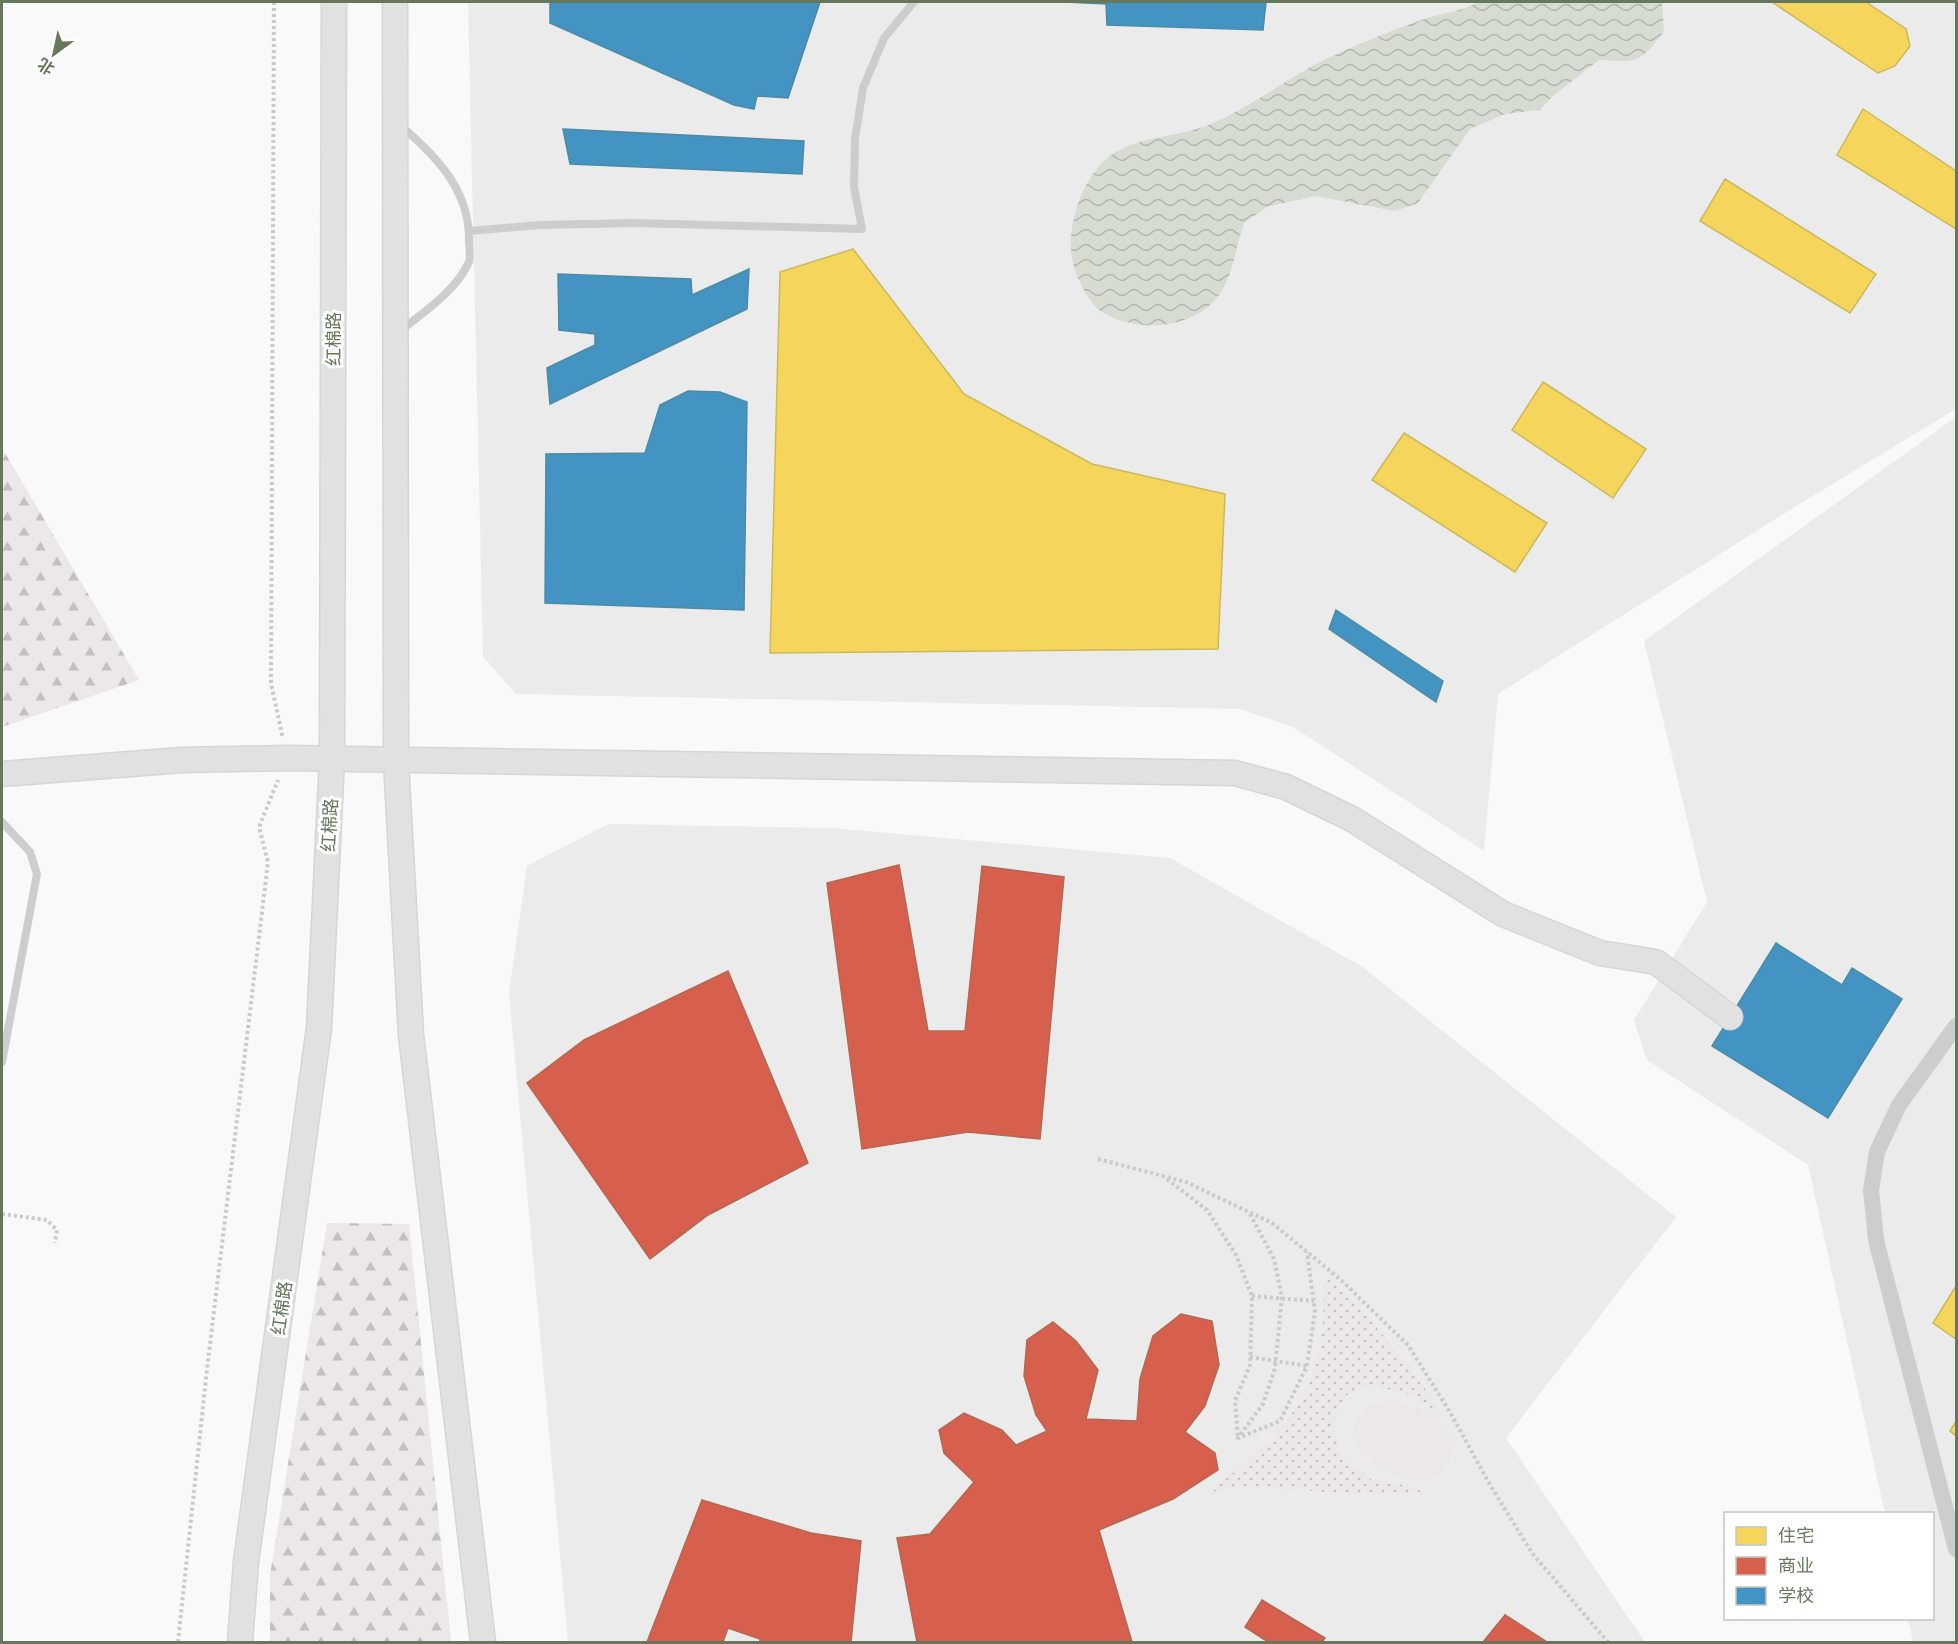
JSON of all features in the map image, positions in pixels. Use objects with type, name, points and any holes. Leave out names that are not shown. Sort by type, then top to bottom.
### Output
[{"type":"main road","name":"红棉路","points":[[240,1642],[248,1550],[319,1028],[332,759],[334,2]]},
{"type":"main road","points":[[395,2],[396,761],[411,1035],[483,1642]]},
{"type":"main road","points":[[2,774],[182,760],[287,758],[1211,770],[1251,776],[1286,787],[1352,819],[1503,914],[1600,953],[1656,962],[1730,1017]]},
{"type":"street","points":[[1956,1026],[1899,1105],[1876,1152],[1871,1190],[1876,1240],[1956,1549]]},
{"type":"lane","points":[[469,231],[540,225],[634,223],[862,229],[854,187],[854,151],[863,88],[884,38],[914,2]]},
{"type":"lane","points":[[395,120],[428,149],[457,185],[469,221],[470,261],[445,295],[395,335]]},
{"type":"lane","points":[[2,822],[30,852],[37,874],[2,1062]]},
{"type":"path","points":[[178,1642],[207,1369],[268,862],[259,826],[287,758],[271,683],[274,2]]},
{"type":"path","points":[[1098,1160],[1186,1182],[1272,1223],[1341,1280],[1408,1345],[1532,1553],[1608,1642]]},
{"type":"path","points":[[1164,1177],[1207,1210],[1236,1255],[1252,1296],[1250,1357],[1235,1401],[1238,1438]]},
{"type":"path","points":[[1238,1438],[1263,1404],[1275,1362],[1282,1297],[1274,1259],[1249,1212]]},
{"type":"path","points":[[2,1214],[47,1220],[57,1230],[55,1243]]},
{"type":"path","points":[[1238,1438],[1280,1420],[1307,1366],[1315,1311],[1307,1251]]},
{"type":"path","points":[[1252,1296],[1314,1301]]},
{"type":"path","points":[[1250,1357],[1307,1366]]},
{"type":"shaded area","points":[[468,2],[1956,2],[1956,409],[1801,503],[1498,694],[1484,851],[1293,727],[1240,709],[516,694],[483,657]]},
{"type":"shaded area","points":[[1956,417],[1956,1642],[1913,1642],[1908,1620],[1934,1620],[1934,1512],[1885,1512],[1808,1165],[1647,1060],[1634,1020],[1707,902],[1644,641]]},
{"type":"shaded area","points":[[608,824],[832,828],[1170,858],[1361,966],[1676,1217],[1506,1438],[1645,1642],[568,1642],[509,993],[527,866]]},
{"type":"green space","points":[[2,448],[139,680],[2,727]]},
{"type":"green space","points":[[327,1223],[409,1224],[451,1642],[270,1642],[270,1575]]},
{"type":"green space","points":[[1325,1276],[1388,1341],[1442,1414],[1405,1393],[1369,1385],[1345,1396],[1332,1423],[1340,1454],[1372,1480],[1416,1487],[1422,1493],[1351,1494],[1253,1486],[1203,1493],[1244,1465],[1262,1448],[1294,1410],[1306,1389],[1321,1341]]},
{"type":"green space","points":[[1390,1401],[1414,1406],[1440,1420],[1453,1442],[1449,1463],[1436,1477],[1407,1479],[1390,1473],[1363,1456],[1352,1433],[1358,1418],[1369,1407]]},
{"type":"water","points":[[1478,2],[1662,2],[1664,32],[1649,50],[1637,59],[1599,60],[1553,96],[1540,110],[1505,114],[1470,129],[1418,203],[1395,211],[1315,196],[1267,207],[1244,223],[1227,281],[1216,299],[1193,317],[1163,325],[1132,323],[1104,313],[1091,301],[1078,278],[1072,259],[1072,229],[1075,213],[1087,183],[1105,160],[1116,152],[1142,141],[1211,124],[1240,110],[1308,68],[1335,55],[1400,28]]},
{"type":"building: 住宅","points":[[1772,2],[1866,2],[1906,29],[1910,46],[1895,66],[1878,73]]},
{"type":"building: 住宅","points":[[1863,109],[1956,171],[1956,229],[1837,155]]},
{"type":"building: 住宅","points":[[1725,179],[1876,274],[1850,313],[1700,221]]},
{"type":"building: 住宅","points":[[853,249],[964,394],[1092,464],[1225,494],[1218,649],[770,653],[780,272]]},
{"type":"building: 住宅","points":[[1543,382],[1646,449],[1613,498],[1512,430]]},
{"type":"building: 住宅","points":[[1404,433],[1547,523],[1515,572],[1372,480]]},
{"type":"building: 住宅","points":[[1956,1286],[1956,1339],[1933,1323]]},
{"type":"building: 住宅","points":[[1956,1421],[1956,1436],[1950,1431]]},
{"type":"building: 商业","points":[[899,865],[928,1031],[965,1031],[982,866],[1064,877],[1040,1139],[968,1132],[862,1149],[827,883]]},
{"type":"building: 商业","points":[[728,971],[808,1163],[708,1215],[650,1259],[527,1083],[584,1040]]},
{"type":"building: 商业","points":[[1181,1314],[1212,1321],[1219,1365],[1205,1406],[1185,1432],[1215,1453],[1218,1470],[1173,1499],[1099,1530],[1132,1642],[917,1642],[897,1538],[930,1534],[974,1482],[944,1453],[939,1430],[964,1413],[1002,1430],[1016,1445],[1047,1431],[1036,1415],[1024,1376],[1027,1340],[1053,1322],[1076,1341],[1098,1370],[1086,1419],[1137,1421],[1140,1379],[1153,1336]]},
{"type":"building: 商业","points":[[702,1500],[811,1533],[861,1541],[851,1642],[760,1642],[760,1639],[728,1628],[723,1642],[647,1642]]},
{"type":"building: 商业","points":[[1262,1600],[1325,1638],[1322,1642],[1268,1642],[1245,1627]]},
{"type":"building: 商业","points":[[1505,1615],[1547,1642],[1483,1642]]},
{"type":"building: 学校","points":[[550,2],[820,2],[788,98],[757,96],[754,109],[734,105],[550,23]]},
{"type":"building: 学校","points":[[1065,2],[1266,2],[1263,30],[1107,25],[1106,4]]},
{"type":"building: 学校","points":[[563,129],[804,141],[802,174],[570,164]]},
{"type":"building: 学校","points":[[749,269],[747,309],[550,404],[547,368],[595,345],[595,334],[559,330],[558,274],[691,279],[692,295]]},
{"type":"building: 学校","points":[[688,391],[720,392],[747,402],[744,610],[545,603],[546,454],[645,453],[660,405]]},
{"type":"building: 学校","points":[[1336,610],[1443,681],[1436,702],[1329,629]]},
{"type":"building: 学校","points":[[1776,943],[1842,985],[1852,968],[1902,999],[1828,1118],[1712,1046]]}]
